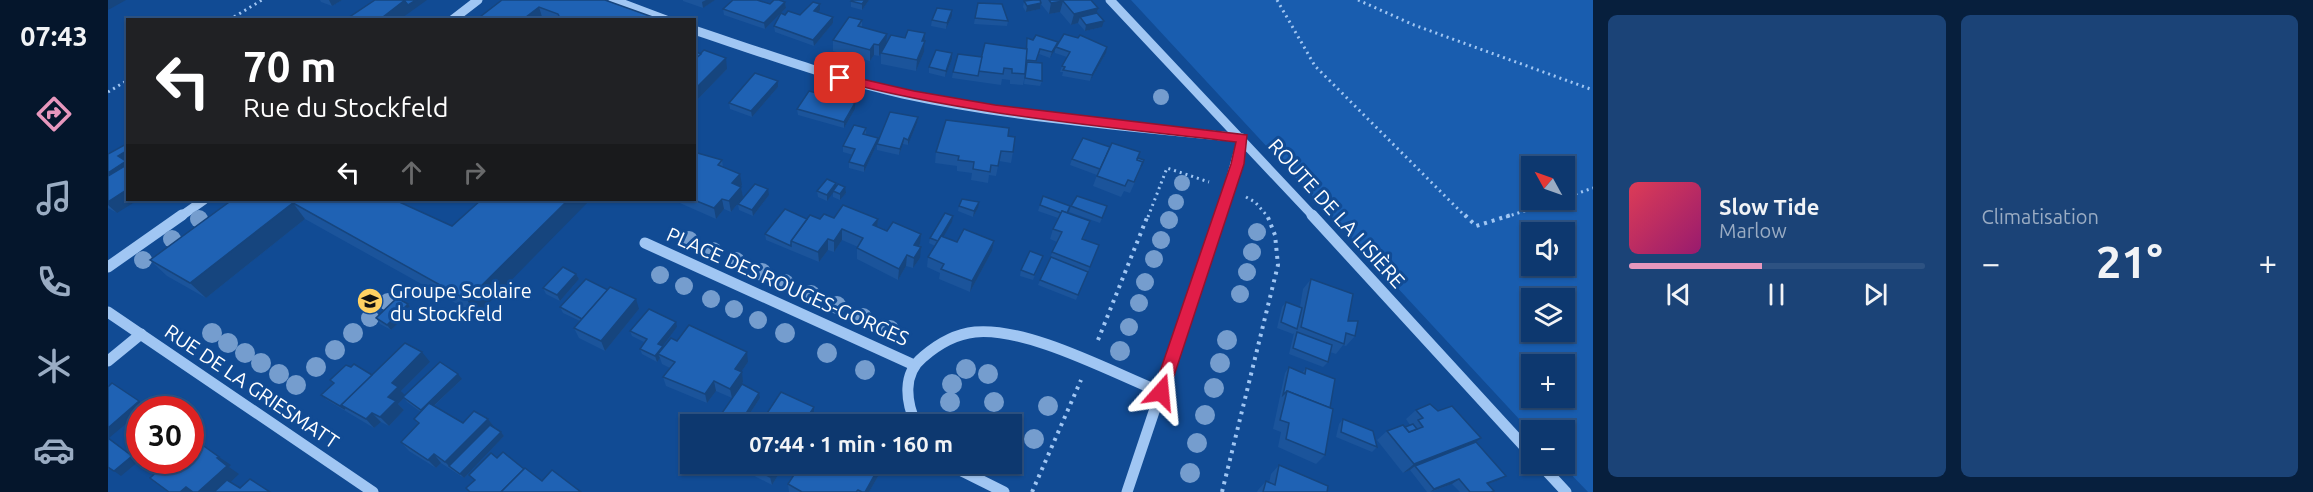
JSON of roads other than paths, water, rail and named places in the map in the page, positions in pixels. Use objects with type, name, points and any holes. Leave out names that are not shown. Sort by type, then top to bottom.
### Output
[{"type":"street","points":[[455,18],[478,0]]},
{"type":"street","points":[[613,0],[661,18]]},
{"type":"street","name":"ROUTE DE LA LISIÈRE","points":[[1110,0],[1242,138],[1521,443]]},
{"type":"street","points":[[696,31],[824,73],[906,93],[1016,112],[1242,138],[1238,164],[1127,492]]},
{"type":"street","points":[[108,267],[203,201]]},
{"type":"street","name":"PLACE DES ROUGES-GORGES","points":[[645,243],[914,365]]},
{"type":"street","name":"RUE DE LA GRIESMATT","points":[[108,312],[373,492]]},
{"type":"street","name":"PLACE DES ROUGES-GORGES","points":[[911,414],[907,386],[914,365],[931,348],[953,337],[973,332],[997,331],[1022,336],[1161,392]]},
{"type":"street","points":[[108,361],[141,334]]},
{"type":"street","points":[[968,474],[1004,492]]},
{"type":"street","points":[[1549,474],[1566,492]]},
{"type":"place","name":"Groupe Scolaire du Stockfeld","points":[[370,301]]}]
